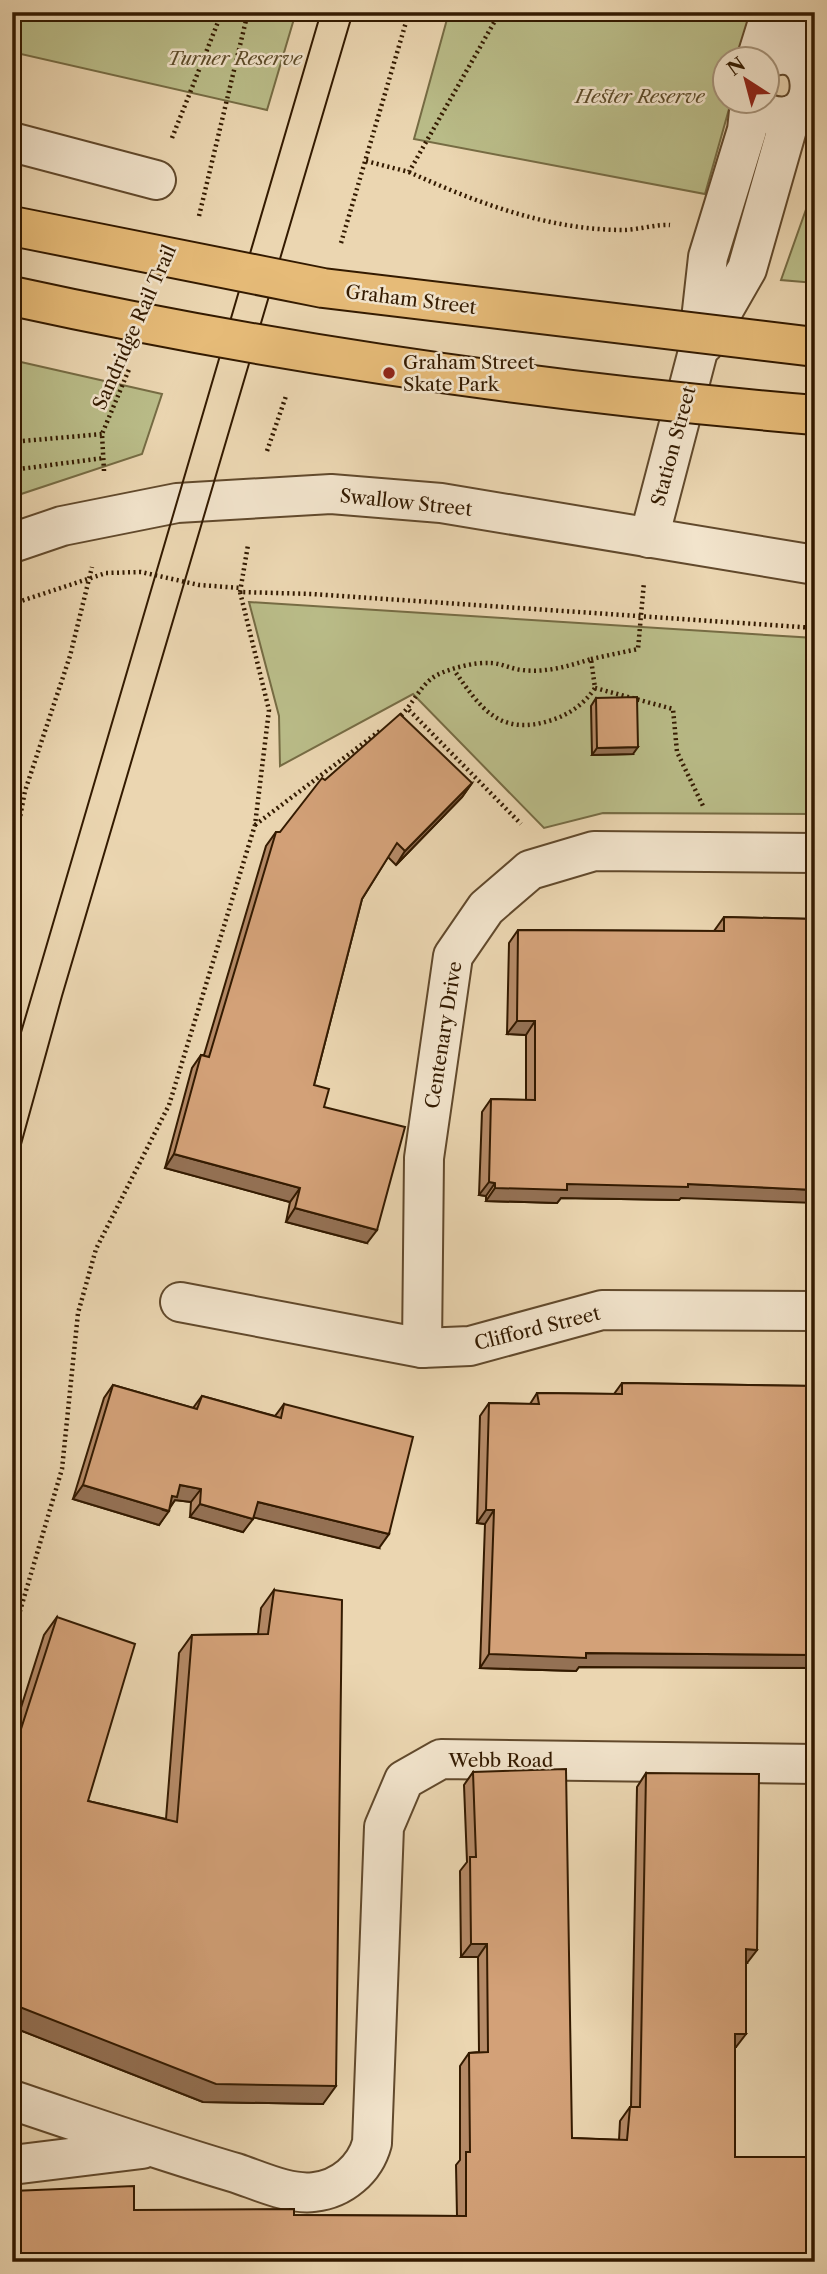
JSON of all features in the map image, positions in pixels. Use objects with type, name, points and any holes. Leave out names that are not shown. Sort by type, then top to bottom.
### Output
[{"type":"main road","name":"Graham Street","points":[[12,226],[323,288],[815,347]]},
{"type":"main road","points":[[12,296],[131,322],[321,357],[566,392],[815,415]]},
{"type":"street","points":[[761,46],[771,12]]},
{"type":"street","points":[[796,64],[805,12]]},
{"type":"street","name":"Station Street","points":[[697,355],[747,269],[800,115],[808,100],[812,85],[796,64]]},
{"type":"street","points":[[782,115],[800,115]]},
{"type":"street","name":"Station Street","points":[[649,538],[697,355],[708,257],[750,116]]},
{"type":"street","points":[[12,142],[156,180]]},
{"type":"street","points":[[708,257],[747,269]]},
{"type":"street","name":"Swallow Street","points":[[12,543],[98,518],[194,501],[290,494],[362,494],[441,503],[810,563]]},
{"type":"street","name":"Centenary Drive","points":[[422,1348],[424,1158],[453,956],[486,908],[530,870],[594,851],[725,850],[815,853]]},
{"type":"street","name":"Clifford Street","points":[[180,1302],[422,1348],[470,1346],[601,1310],[815,1311]]},
{"type":"street","name":"Webb Road","points":[[162,2151],[288,2189],[315,2192],[352,2176],[369,2155],[372,2143],[384,1827],[404,1780],[441,1759],[815,1764]]},
{"type":"street","points":[[12,2100],[162,2151]]},
{"type":"street","points":[[12,2165],[142,2149],[162,2151]]},
{"type":"path","points":[[156,180],[222,12]]},
{"type":"path","points":[[197,223],[248,12]]},
{"type":"path","points":[[409,12],[366,161],[409,172],[466,198],[543,221],[623,230],[670,224],[668,237]]},
{"type":"path","points":[[409,172],[500,12]]},
{"type":"path","name":"Sandridge Rail Trail","points":[[12,859],[25,791],[70,656],[90,577],[104,458],[102,434],[134,358]]},
{"type":"path","points":[[12,442],[102,434]]},
{"type":"path","points":[[12,470],[104,458]]},
{"type":"path","points":[[255,825],[409,709],[424,685],[438,675],[491,663],[522,670],[562,669],[638,649],[649,538]]},
{"type":"path","points":[[12,604],[106,573],[141,572],[199,585],[241,587]]},
{"type":"path","points":[[12,1638],[62,1469],[78,1313],[96,1250],[169,1105],[255,825],[269,710],[240,592],[325,595],[815,628]]},
{"type":"path","points":[[454,670],[477,704],[500,720],[519,727],[566,715],[586,700],[595,688],[592,659]]},
{"type":"path","points":[[595,688],[673,709],[677,752],[725,850]]},
{"type":"path","points":[[409,709],[558,862]]},
{"type":"green space","name":"Turner Reserve","points":[[12,12],[296,12],[267,110],[12,52]]},
{"type":"green space","name":"Hester Reserve","points":[[449,12],[757,12],[747,46],[712,46],[712,116],[727,116],[705,194],[414,139]]},
{"type":"green space","points":[[815,184],[815,283],[781,280]]},
{"type":"green space","points":[[12,360],[162,394],[142,454],[12,497]]},
{"type":"green space","points":[[249,602],[815,638],[815,814],[603,813],[544,828],[413,694],[280,766],[279,716]]},
{"type":"building","points":[[637,697],[638,747],[597,748],[596,698]]},
{"type":"building","points":[[400,714],[472,783],[405,851],[397,843],[362,899],[314,1085],[329,1089],[324,1107],[405,1127],[377,1230],[295,1208],[300,1188],[174,1154],[201,1055],[209,1057],[276,832],[280,832],[322,778],[325,780]]},
{"type":"building","points":[[724,917],[814,919],[815,1190],[688,1184],[688,1187],[567,1184],[567,1190],[495,1188],[495,1183],[489,1182],[491,1099],[535,1100],[535,1021],[517,1021],[518,930],[724,931]]},
{"type":"building","points":[[622,1383],[815,1386],[815,1655],[586,1653],[586,1658],[489,1654],[494,1510],[486,1510],[489,1403],[539,1404],[537,1393],[622,1394]]},
{"type":"building","points":[[113,1385],[197,1409],[202,1396],[281,1418],[284,1404],[413,1437],[389,1534],[258,1502],[253,1519],[200,1504],[201,1489],[180,1485],[177,1497],[172,1496],[169,1511],[83,1485]]},
{"type":"building","points":[[274,1590],[342,1600],[336,2086],[216,2084],[12,2004],[12,1757],[57,1617],[135,1644],[88,1801],[177,1822],[192,1635],[268,1634]]},
{"type":"building","points":[[566,1769],[572,2138],[627,2140],[630,2107],[640,2107],[646,1773],[759,1774],[757,1950],[746,1949],[746,2034],[735,2034],[735,2157],[815,2157],[815,2262],[12,2262],[12,2191],[134,2186],[134,2210],[294,2209],[294,2215],[466,2216],[466,2152],[470,2152],[469,2053],[488,2052],[487,1944],[471,1944],[470,1857],[476,1857],[473,1772]]},
{"type":"tram line","points":[[12,1063],[321,12]]},
{"type":"tram line","points":[[12,1177],[62,996],[353,12]]},
{"type":"place","name":"Graham Street Skate Park","points":[[389,373]]}]
